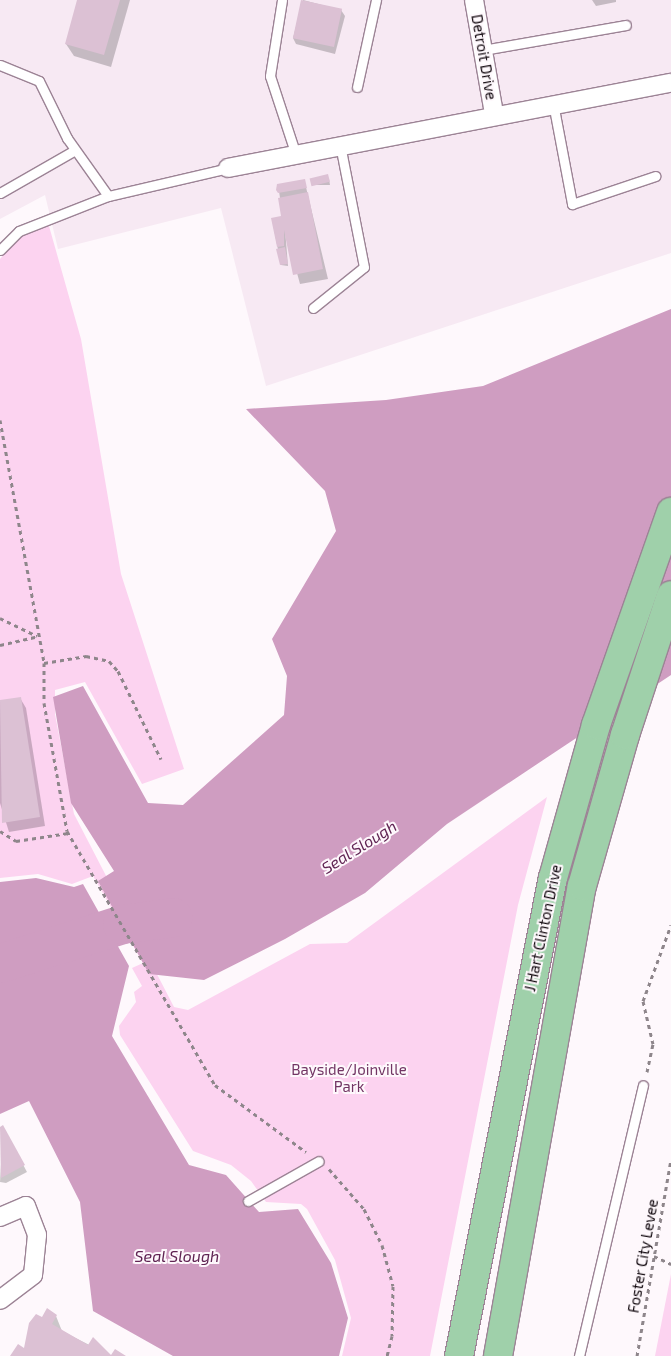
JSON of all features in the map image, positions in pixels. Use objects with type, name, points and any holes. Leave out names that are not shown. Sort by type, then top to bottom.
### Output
[{"type":"main road","name":"J Hart Clinton Drive","points":[[459,1356],[553,878],[596,725],[671,512]]},
{"type":"main road","name":"J Hart Clinton Drive","points":[[498,1356],[582,886],[625,735],[671,595]]},
{"type":"street","name":"Detroit Drive","points":[[474,0],[494,114]]},
{"type":"street","points":[[228,168],[494,114],[671,83]]},
{"type":"street","points":[[0,1217],[26,1206],[37,1235],[33,1275],[0,1300]]},
{"type":"lane","points":[[282,0],[270,76],[296,155]]},
{"type":"lane","points":[[357,87],[376,0]]},
{"type":"lane","points":[[483,50],[626,25]]},
{"type":"lane","points":[[0,65],[39,81],[75,150],[108,196]]},
{"type":"lane","points":[[553,103],[572,204],[655,176]]},
{"type":"lane","points":[[313,308],[364,267],[340,146]]},
{"type":"lane","points":[[0,193],[75,150]]},
{"type":"lane","points":[[0,250],[19,231],[108,196],[228,168]]},
{"type":"lane","points":[[579,1356],[643,1085]]},
{"type":"lane","points":[[248,1201],[319,1161]]},
{"type":"path","points":[[0,420],[44,663],[44,704],[68,833],[98,881],[149,974]]},
{"type":"path","points":[[0,618],[38,636]]},
{"type":"path","points":[[0,645],[38,636]]},
{"type":"path","points":[[44,663],[86,656],[108,662],[118,670],[161,759]]},
{"type":"path","points":[[0,831],[16,841],[68,833]]},
{"type":"path","points":[[643,1085],[654,1044],[643,1001],[646,983],[671,925]]},
{"type":"path","name":"Foster City Levee","points":[[637,1356],[671,1159]]},
{"type":"path","points":[[654,1256],[671,1264]]},
{"type":"shaded area","points":[[0,0],[671,0],[671,253],[266,386],[221,208],[58,249],[45,195],[0,219]]},
{"type":"green space","name":"Bayside/Joinville Park","points":[[49,226],[81,339],[121,574],[184,769],[142,784],[85,682],[55,690],[55,714],[74,814],[174,1007],[188,1010],[310,944],[347,943],[547,797],[518,905],[430,1356],[342,1356],[351,1318],[335,1260],[307,1209],[301,1204],[266,1202],[251,1181],[231,1165],[193,1151],[120,1035],[119,1026],[136,1002],[134,992],[142,986],[132,968],[143,963],[93,876],[72,884],[38,874],[0,878],[0,259],[20,235]]},
{"type":"green space","points":[[671,1274],[671,1356],[655,1356]]},
{"type":"water","points":[[671,309],[671,675],[447,824],[365,893],[285,939],[204,980],[149,974],[98,881],[114,871],[71,803],[53,697],[83,686],[148,803],[183,805],[284,715],[287,676],[272,639],[336,531],[325,491],[246,409],[386,400],[483,386]]},
{"type":"water","name":"Seal Slough","points":[[36,878],[74,887],[83,884],[129,966],[112,1036],[189,1165],[226,1175],[259,1212],[298,1209],[331,1263],[348,1318],[339,1356],[173,1356],[93,1311],[80,1202],[29,1101],[0,1114],[0,882]]},
{"type":"building","points":[[77,0],[120,0],[104,55],[65,44]]},
{"type":"building","points":[[301,0],[342,9],[334,47],[293,38]]},
{"type":"building","points":[[328,174],[330,182],[311,186],[310,179]]},
{"type":"building","points":[[305,179],[307,188],[278,193],[276,190],[277,184]]},
{"type":"building","points":[[308,192],[323,269],[293,275],[284,230],[284,246],[277,247],[271,218],[281,216],[278,198]]},
{"type":"building","points":[[285,247],[288,264],[280,265],[276,249]]},
{"type":"building","points":[[21,697],[40,817],[2,823],[0,700]]},
{"type":"building","points":[[3,1125],[25,1165],[1,1178],[0,1127]]},
{"type":"building","points":[[47,1308],[57,1315],[52,1324],[88,1345],[93,1337],[111,1355],[115,1349],[126,1356],[10,1356],[18,1344],[24,1348],[29,1323],[36,1314],[42,1317]]},
{"type":"waterway","name":"Seal Slough","points":[[0,963],[122,924],[173,917]]}]
